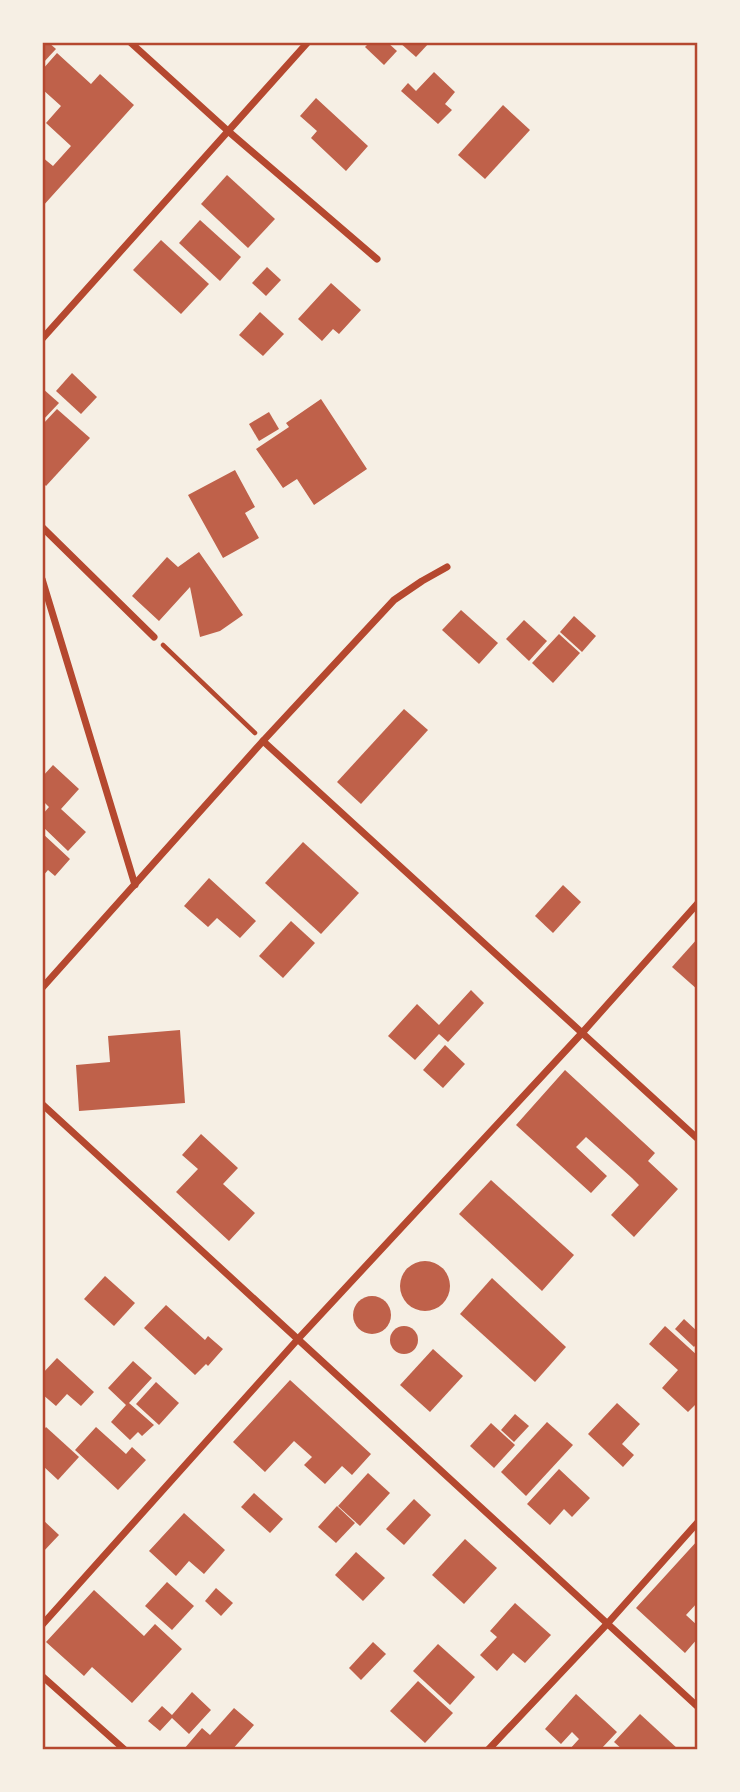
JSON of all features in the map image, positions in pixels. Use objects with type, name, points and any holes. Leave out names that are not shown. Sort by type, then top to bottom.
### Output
[{"type":"street","points":[[130,42],[377,260]]},
{"type":"street","points":[[42,339],[308,42]]},
{"type":"street","points":[[42,527],[154,637]]},
{"type":"street","points":[[42,988],[263,741],[394,600],[447,567]]},
{"type":"street","points":[[42,579],[135,885]]},
{"type":"street","points":[[263,741],[698,1139]]},
{"type":"street","points":[[42,1625],[298,1339],[582,1033],[698,903]]},
{"type":"street","points":[[42,1104],[698,1707]]},
{"type":"street","points":[[488,1750],[607,1624],[698,1522]]},
{"type":"street","points":[[42,1676],[125,1750]]},
{"type":"path","points":[[154,637],[263,741]]},
{"type":"building","points":[[42,42],[48,42],[56,49],[42,64]]},
{"type":"building","points":[[370,42],[387,42],[397,51],[384,65],[365,47]]},
{"type":"building","points":[[399,42],[430,42],[416,57]]},
{"type":"building","points":[[57,53],[91,84],[100,74],[134,105],[42,207],[42,157],[53,166],[71,146],[46,123],[61,106],[42,89],[42,70]]},
{"type":"building","points":[[434,72],[455,92],[445,104],[452,110],[438,124],[401,91],[408,83],[416,91]]},
{"type":"building","points":[[316,98],[368,146],[346,171],[311,138],[317,131],[300,116]]},
{"type":"building","points":[[503,105],[530,130],[485,179],[458,155]]},
{"type":"building","points":[[227,175],[275,219],[248,248],[201,204]]},
{"type":"building","points":[[200,220],[241,257],[220,281],[179,243]]},
{"type":"building","points":[[161,240],[209,284],[181,314],[133,270]]},
{"type":"building","points":[[267,267],[281,280],[266,296],[252,283]]},
{"type":"building","points":[[331,283],[361,310],[339,334],[333,329],[322,341],[298,319]]},
{"type":"building","points":[[260,312],[284,334],[263,356],[239,335]]},
{"type":"building","points":[[72,373],[97,397],[81,414],[56,391]]},
{"type":"building","points":[[42,388],[59,403],[42,421]]},
{"type":"building","points":[[321,399],[367,469],[314,505],[297,479],[283,488],[256,449],[289,427],[286,423]]},
{"type":"building","points":[[57,409],[90,438],[46,486],[42,482],[42,425]]},
{"type":"building","points":[[269,412],[279,429],[259,441],[249,424]]},
{"type":"building","points":[[235,470],[255,507],[245,513],[259,538],[223,558],[188,495]]},
{"type":"building","points":[[199,552],[243,615],[220,631],[200,637],[190,587],[159,621],[132,596],[167,557],[178,567]]},
{"type":"building","points":[[461,610],[498,643],[479,664],[442,630]]},
{"type":"building","points":[[574,616],[596,636],[582,652],[560,632]]},
{"type":"building","points":[[524,620],[547,641],[529,661],[506,639]]},
{"type":"building","points":[[559,634],[580,653],[553,683],[532,663]]},
{"type":"building","points":[[404,709],[428,730],[361,804],[337,782]]},
{"type":"building","points":[[53,765],[79,789],[61,809],[86,832],[68,851],[42,826],[42,815],[49,807],[42,800],[42,777]]},
{"type":"building","points":[[42,833],[70,859],[55,876],[48,870],[42,877]]},
{"type":"building","points":[[303,842],[359,893],[321,934],[265,883]]},
{"type":"building","points":[[209,878],[256,921],[240,938],[217,918],[208,927],[184,906]]},
{"type":"building","points":[[563,885],[581,902],[553,933],[535,916]]},
{"type":"building","points":[[291,921],[315,943],[283,978],[259,956]]},
{"type":"building","points":[[698,938],[698,990],[672,967]]},
{"type":"building","points":[[471,990],[484,1003],[448,1042],[439,1034],[415,1060],[388,1036],[417,1004],[439,1025]]},
{"type":"building","points":[[180,1030],[185,1103],[79,1111],[76,1065],[110,1062],[108,1036]]},
{"type":"building","points":[[445,1045],[465,1064],[443,1088],[423,1070]]},
{"type":"building","points":[[565,1070],[655,1153],[648,1161],[678,1189],[634,1237],[611,1215],[639,1185],[632,1178],[586,1137],[576,1147],[607,1176],[591,1193],[516,1125]]},
{"type":"building","points":[[201,1134],[238,1168],[223,1184],[255,1213],[229,1241],[176,1192],[198,1169],[182,1155]]},
{"type":"building","points":[[491,1180],[574,1255],[542,1291],[459,1214]]},
{"type":"building","points":[[425,1261],[443,1268],[450,1286],[443,1304],[425,1311],[407,1304],[400,1286],[407,1268]]},
{"type":"building","points":[[105,1276],[135,1303],[114,1326],[84,1299]]},
{"type":"building","points":[[492,1278],[566,1347],[535,1382],[460,1314]]},
{"type":"building","points":[[372,1296],[385,1302],[391,1315],[385,1328],[372,1334],[359,1328],[353,1315],[359,1302]]},
{"type":"building","points":[[166,1305],[205,1340],[208,1336],[223,1349],[208,1366],[206,1364],[195,1375],[144,1328]]},
{"type":"building","points":[[684,1319],[698,1332],[698,1342],[694,1347],[675,1329]]},
{"type":"building","points":[[404,1326],[414,1330],[418,1340],[414,1350],[404,1354],[394,1350],[390,1340],[394,1330]]},
{"type":"building","points":[[665,1326],[698,1356],[698,1406],[696,1404],[688,1412],[662,1388],[678,1370],[649,1344]]},
{"type":"building","points":[[433,1349],[463,1376],[430,1412],[400,1385]]},
{"type":"building","points":[[57,1358],[94,1392],[81,1406],[67,1394],[56,1406],[42,1394],[42,1374]]},
{"type":"building","points":[[133,1361],[152,1378],[129,1403],[154,1425],[142,1436],[138,1432],[130,1440],[111,1422],[126,1405],[108,1388]]},
{"type":"building","points":[[290,1380],[371,1454],[352,1475],[342,1466],[325,1484],[304,1465],[312,1457],[294,1441],[265,1472],[233,1442]]},
{"type":"building","points":[[156,1382],[179,1403],[159,1425],[136,1404]]},
{"type":"building","points":[[617,1403],[640,1424],[622,1444],[634,1455],[623,1467],[588,1434]]},
{"type":"building","points":[[515,1414],[529,1426],[514,1442],[501,1430]]},
{"type":"building","points":[[547,1422],[573,1445],[526,1496],[501,1472]]},
{"type":"building","points":[[491,1423],[515,1445],[494,1468],[470,1446]]},
{"type":"building","points":[[46,1427],[79,1457],[58,1480],[42,1465],[42,1432]]},
{"type":"building","points":[[96,1427],[126,1454],[132,1447],[146,1460],[118,1490],[75,1450]]},
{"type":"building","points":[[559,1469],[590,1498],[572,1517],[564,1509],[550,1525],[527,1504]]},
{"type":"building","points":[[368,1473],[390,1493],[360,1526],[338,1506]]},
{"type":"building","points":[[254,1493],[283,1519],[270,1533],[241,1507]]},
{"type":"building","points":[[414,1499],[431,1515],[404,1545],[386,1529]]},
{"type":"building","points":[[337,1506],[355,1523],[336,1543],[318,1527]]},
{"type":"building","points":[[184,1513],[225,1550],[204,1574],[189,1561],[176,1576],[149,1551]]},
{"type":"building","points":[[42,1519],[59,1535],[42,1553]]},
{"type":"building","points":[[465,1539],[497,1568],[464,1604],[432,1575]]},
{"type":"building","points":[[698,1540],[698,1602],[686,1615],[698,1626],[698,1638],[685,1653],[636,1608]]},
{"type":"building","points":[[356,1552],[385,1578],[363,1601],[335,1575]]},
{"type":"building","points":[[167,1582],[194,1606],[172,1630],[145,1606]]},
{"type":"building","points":[[216,1588],[233,1603],[221,1616],[205,1601]]},
{"type":"building","points":[[94,1590],[144,1636],[155,1624],[182,1649],[132,1703],[92,1667],[84,1676],[46,1642]]},
{"type":"building","points":[[515,1603],[551,1635],[525,1663],[513,1653],[497,1671],[480,1655],[497,1637],[490,1631]]},
{"type":"building","points":[[373,1642],[386,1654],[361,1680],[349,1668]]},
{"type":"building","points":[[438,1644],[475,1677],[450,1705],[413,1671]]},
{"type":"building","points":[[418,1681],[453,1713],[425,1743],[390,1711]]},
{"type":"building","points":[[192,1692],[211,1710],[189,1734],[172,1718],[160,1731],[148,1721],[162,1706],[172,1715]]},
{"type":"building","points":[[576,1694],[617,1732],[601,1749],[569,1750],[579,1739],[572,1732],[561,1744],[545,1729]]},
{"type":"building","points":[[234,1708],[254,1725],[232,1750],[184,1749],[202,1728],[210,1735]]},
{"type":"building","points":[[640,1714],[679,1750],[623,1750],[614,1742]]}]
